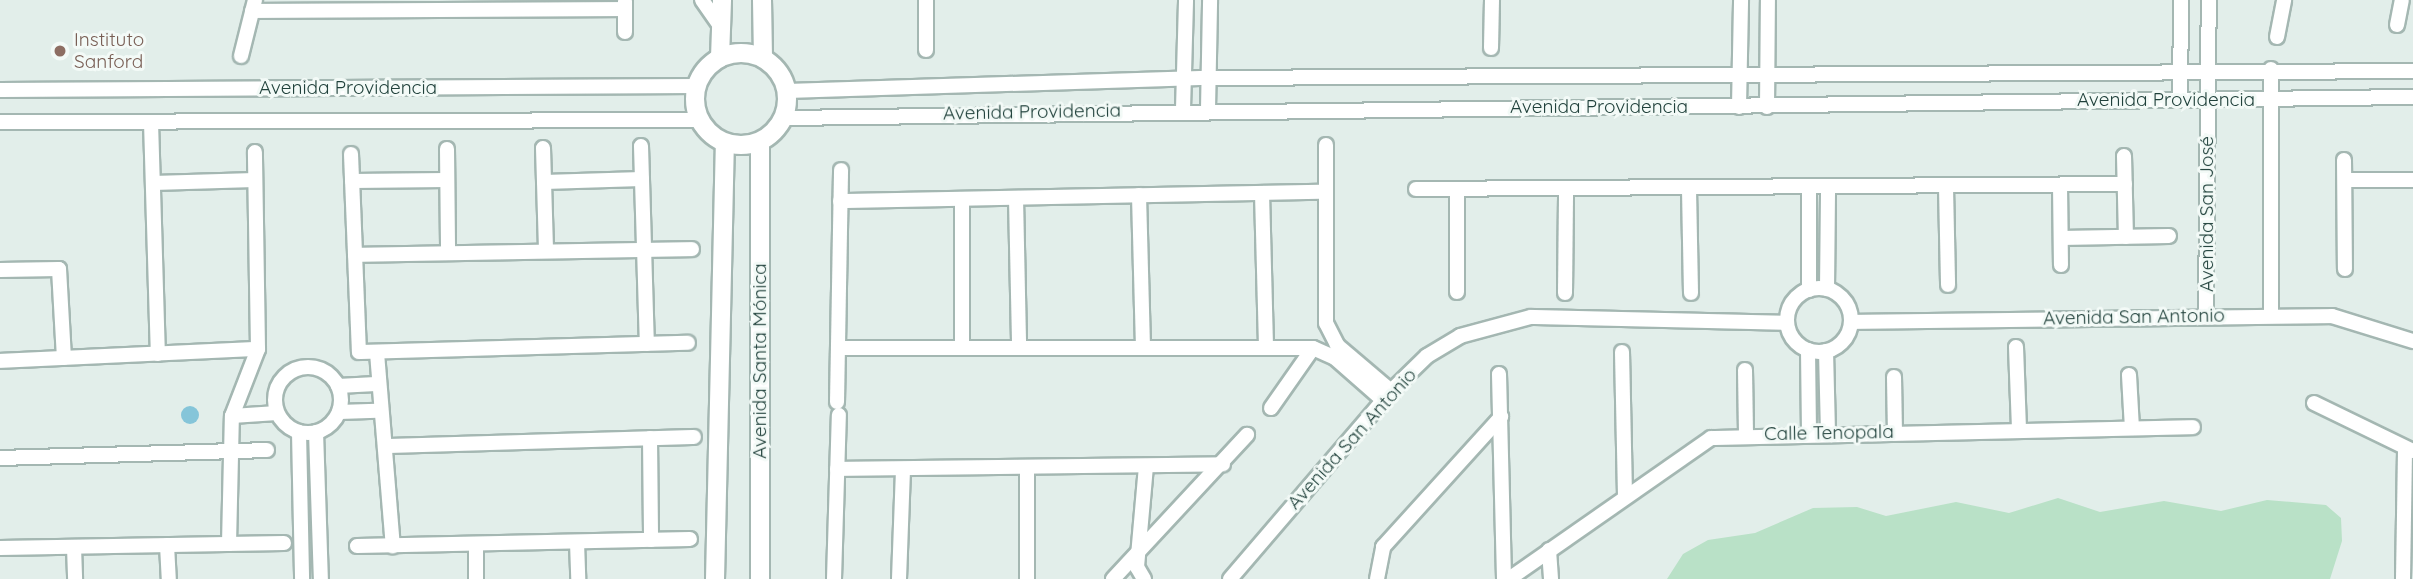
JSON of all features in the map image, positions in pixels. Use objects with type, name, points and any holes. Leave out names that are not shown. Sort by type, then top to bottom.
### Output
[{"type":"street","points":[[702,0],[722,29]]},
{"type":"street","points":[[699,120],[696,86],[720,58],[722,0]]},
{"type":"street","points":[[0,122],[699,120],[726,144],[760,142],[784,118],[787,91],[762,58],[762,0]]},
{"type":"street","points":[[926,0],[926,50]]},
{"type":"street","points":[[1183,108],[1186,0]]},
{"type":"street","points":[[1208,109],[1210,0]]},
{"type":"street","points":[[1491,48],[1492,0]]},
{"type":"street","points":[[1739,107],[1741,0]]},
{"type":"street","points":[[1767,107],[1768,0]]},
{"type":"street","points":[[2180,98],[2181,0]]},
{"type":"street","name":"Avenida San José","points":[[2206,316],[2210,0]]},
{"type":"street","points":[[2277,37],[2284,0]]},
{"type":"street","points":[[2397,25],[2402,0]]},
{"type":"street","points":[[241,56],[254,5],[625,5],[625,32]]},
{"type":"street","points":[[720,58],[762,58]]},
{"type":"street","name":"Avenida Providencia","points":[[787,91],[1208,78],[1767,77],[2208,69],[2413,71]]},
{"type":"street","points":[[2271,69],[2271,315]]},
{"type":"street","name":"Avenida Providencia","points":[[0,90],[696,86]]},
{"type":"street","name":"Avenida Providencia","points":[[784,118],[1183,108],[1767,107],[2180,98],[2413,97]]},
{"type":"street","points":[[151,122],[158,354]]},
{"type":"street","name":"Avenida Santa Mónica","points":[[760,142],[760,579]]},
{"type":"street","name":"Avenida Santa Mónica","points":[[715,579],[726,144]]},
{"type":"street","points":[[1326,145],[1326,323],[1337,345],[1387,395]]},
{"type":"street","points":[[641,146],[647,344]]},
{"type":"street","points":[[543,148],[546,251]]},
{"type":"street","points":[[447,149],[448,253]]},
{"type":"street","points":[[229,544],[227,451],[232,416],[258,349],[255,152]]},
{"type":"street","points":[[351,154],[359,352],[688,343]]},
{"type":"street","points":[[2124,156],[2126,237]]},
{"type":"street","points":[[2344,160],[2345,269]]},
{"type":"street","points":[[834,579],[841,170]]},
{"type":"street","points":[[544,182],[642,178]]},
{"type":"street","points":[[153,183],[255,180]]},
{"type":"street","points":[[352,181],[447,180]]},
{"type":"street","points":[[2345,180],[2413,180]]},
{"type":"street","points":[[1416,189],[2125,184]]},
{"type":"street","points":[[2060,185],[2061,265]]},
{"type":"street","points":[[1946,187],[1948,285]]},
{"type":"street","points":[[1809,188],[1809,290]]},
{"type":"street","points":[[1827,289],[1828,188]]},
{"type":"street","points":[[1689,189],[1691,293]]},
{"type":"street","points":[[1457,190],[1457,292]]},
{"type":"street","points":[[1565,293],[1566,190]]},
{"type":"street","points":[[840,201],[1326,192]]},
{"type":"street","points":[[1262,193],[1266,346]]},
{"type":"street","points":[[1139,195],[1143,347]]},
{"type":"street","points":[[1016,198],[1019,347]]},
{"type":"street","points":[[962,199],[962,347]]},
{"type":"street","points":[[2061,238],[2169,236]]},
{"type":"street","points":[[355,255],[692,249]]},
{"type":"street","points":[[0,270],[59,269],[64,358]]},
{"type":"street","points":[[1827,289],[1845,301],[1852,322],[1839,346],[1826,351],[1808,350],[1794,340],[1787,323],[1793,303],[1809,290],[1827,289]]},
{"type":"street","name":"Avenida San Antonio","points":[[1852,322],[2332,316],[2413,341]]},
{"type":"street","name":"Avenida San Antonio","points":[[1230,579],[1387,395],[1427,356],[1460,336],[1531,317],[1787,323]]},
{"type":"street","points":[[2016,347],[2019,430]]},
{"type":"street","points":[[838,348],[1313,348],[1335,358],[1387,395]]},
{"type":"street","points":[[1271,408],[1313,348]]},
{"type":"street","points":[[0,361],[258,349]]},
{"type":"street","points":[[1808,350],[1809,434]]},
{"type":"street","points":[[1826,351],[1828,433]]},
{"type":"street","points":[[1622,352],[1625,496]]},
{"type":"street","points":[[377,353],[377,411],[387,446],[393,546]]},
{"type":"street","points":[[277,413],[278,386],[290,371],[316,367],[338,386],[376,384]]},
{"type":"street","points":[[1745,370],[1746,435]]},
{"type":"street","name":"Calle Tenopala","points":[[1499,374],[1506,579]]},
{"type":"street","points":[[2129,375],[2132,428]]},
{"type":"street","points":[[1894,377],[1895,432]]},
{"type":"street","points":[[338,386],[339,412]]},
{"type":"street","points":[[2314,403],[2409,450],[2403,579]]},
{"type":"street","points":[[232,416],[277,413],[299,432],[316,432],[339,412],[377,411]]},
{"type":"street","points":[[1377,579],[1382,547],[1501,417]]},
{"type":"street","name":"Calle Tenopala","points":[[1506,579],[1699,444],[1746,435],[2193,427]]},
{"type":"street","points":[[299,432],[302,579]]},
{"type":"street","points":[[316,432],[321,579]]},
{"type":"street","points":[[1113,579],[1140,554],[1247,435]]},
{"type":"street","points":[[387,446],[694,437]]},
{"type":"street","points":[[650,438],[651,540]]},
{"type":"street","points":[[0,458],[267,450]]},
{"type":"street","points":[[837,470],[1223,464]]},
{"type":"street","points":[[1144,579],[1137,567],[1146,466]]},
{"type":"street","points":[[1027,468],[1027,579]]},
{"type":"street","points":[[899,579],[903,470]]},
{"type":"street","points":[[357,546],[690,540]]},
{"type":"street","points":[[578,542],[578,579]]},
{"type":"street","points":[[0,548],[284,543]]},
{"type":"street","points":[[476,544],[476,579]]},
{"type":"street","points":[[167,545],[169,579]]},
{"type":"street","points":[[74,547],[75,579]]},
{"type":"street","points":[[1549,550],[1551,579]]},
{"type":"green space","points":[[2058,498],[2100,512],[2164,501],[2221,511],[2267,500],[2326,505],[2341,518],[2342,541],[2330,579],[1667,579],[1683,554],[1708,540],[1755,533],[1813,508],[1857,507],[1886,516],[1956,502],[2009,513]]},
{"type":"water","points":[[190,406],[198,411],[199,415],[194,423],[190,424],[182,419],[181,415],[186,407]]},
{"type":"place","name":"Instituto Sanford","points":[[60,51]]}]
